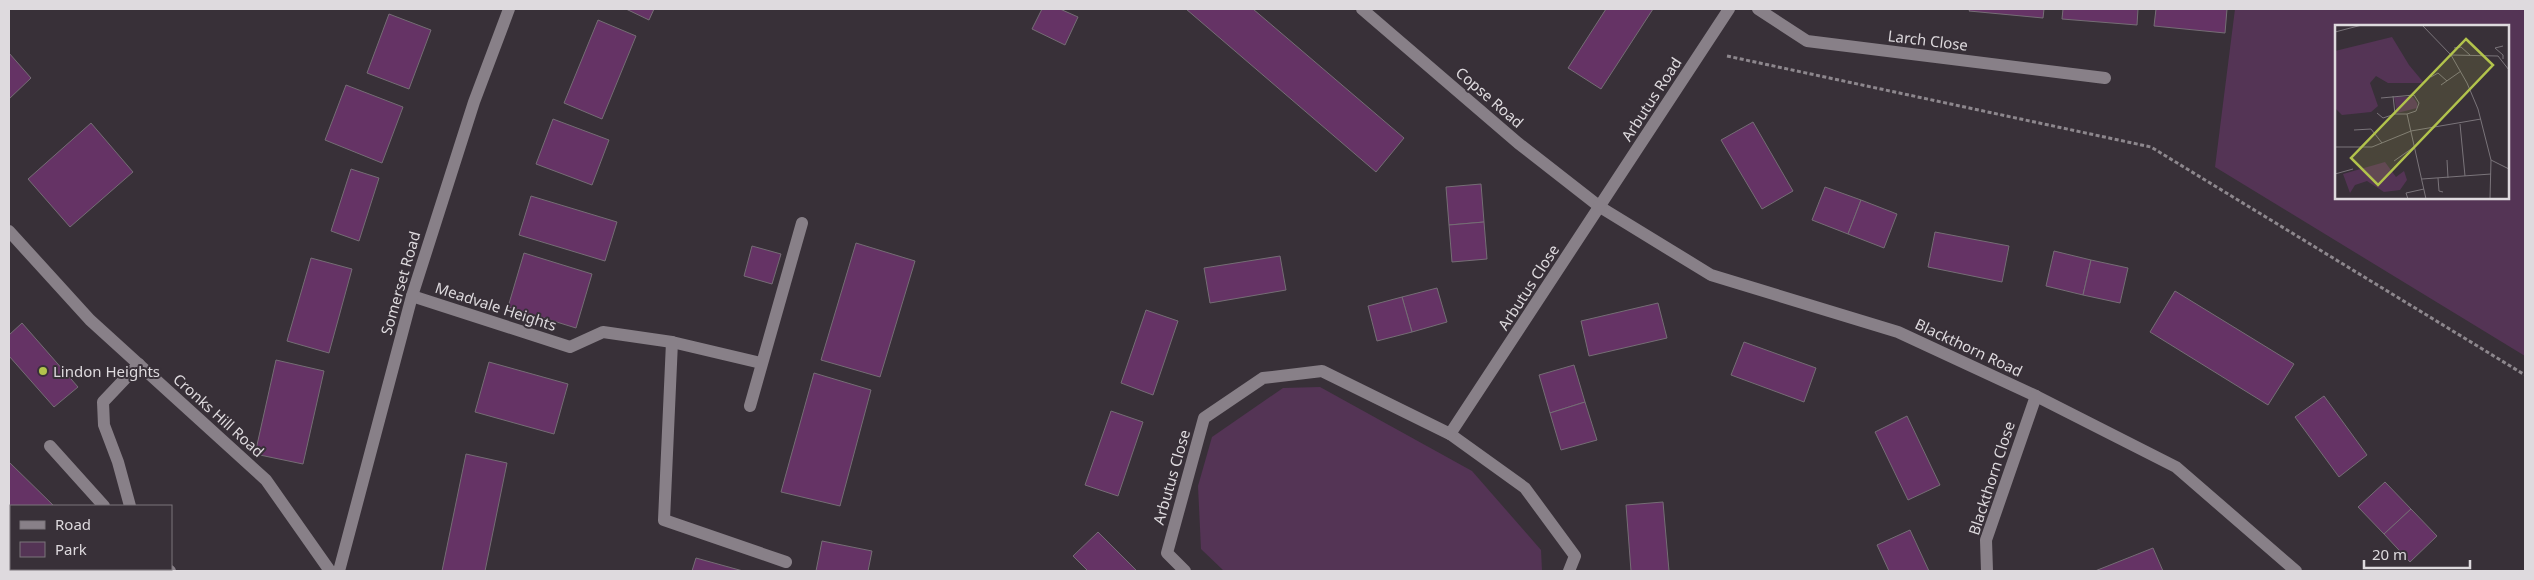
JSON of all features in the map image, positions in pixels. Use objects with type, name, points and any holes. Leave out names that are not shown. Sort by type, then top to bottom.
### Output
[{"type":"street","name":"Somerset Road","points":[[339,571],[412,296],[474,102],[509,9]]},
{"type":"street","name":"Copse Road","points":[[1362,9],[1518,143],[1600,207]]},
{"type":"street","name":"Arbutus Road","points":[[1600,207],[1729,9]]},
{"type":"street","name":"Larch Close","points":[[1758,9],[1807,41],[2104,78]]},
{"type":"street","name":"Blackthorn Road","points":[[1600,207],[1711,275],[1898,332],[2036,396],[2176,467],[2296,571]]},
{"type":"street","name":"Arbutus Close","points":[[1450,434],[1600,207]]},
{"type":"street","points":[[750,406],[802,224]]},
{"type":"street","name":"Cronks Hill Road","points":[[9,231],[90,320],[266,480],[330,571]]},
{"type":"street","name":"Meadvale Heights","points":[[412,296],[570,347],[603,332],[672,342]]},
{"type":"street","points":[[761,363],[672,342],[664,520],[786,562]]},
{"type":"street","points":[[130,505],[118,462],[104,425],[103,402],[139,364]]},
{"type":"street","name":"Arbutus Close","points":[[1185,571],[1167,553],[1204,418],[1263,378],[1322,371],[1450,434],[1525,488],[1575,556],[1571,570]]},
{"type":"street","name":"Blackthorn Close","points":[[1987,571],[1986,540],[2036,396]]},
{"type":"street","points":[[50,446],[103,505]]},
{"type":"path","points":[[1702,51],[2152,147],[2525,376]]},
{"type":"green space","points":[[2235,9],[2525,9],[2525,356],[2215,167]]},
{"type":"green space","points":[[1320,387],[1472,471],[1541,550],[1542,571],[1224,571],[1201,549],[1198,486],[1212,437],[1283,388]]},
{"type":"building","points":[[626,9],[654,9],[649,20]]},
{"type":"building","points":[[1042,9],[1060,9],[1078,17],[1065,45],[1032,29]]},
{"type":"building","points":[[1186,9],[1253,9],[1404,138],[1376,172]]},
{"type":"building","points":[[1606,9],[1653,9],[1601,89],[1568,68]]},
{"type":"building","points":[[1970,9],[2044,9],[2043,18],[1969,11]]},
{"type":"building","points":[[2063,9],[2138,9],[2137,25],[2062,19]]},
{"type":"building","points":[[2156,9],[2227,9],[2225,33],[2154,26]]},
{"type":"building","points":[[389,14],[431,30],[409,89],[367,73]]},
{"type":"building","points":[[598,20],[636,36],[602,119],[564,103]]},
{"type":"building","points":[[9,53],[31,78],[9,99]]},
{"type":"building","points":[[346,85],[403,107],[382,163],[325,140]]},
{"type":"building","points":[[553,119],[609,140],[592,185],[536,164]]},
{"type":"building","points":[[1753,122],[1793,191],[1762,209],[1721,140]]},
{"type":"building","points":[[91,123],[133,172],[70,227],[28,179]]},
{"type":"building","points":[[351,169],[379,178],[359,241],[331,231]]},
{"type":"building","points":[[1481,184],[1484,222],[1449,225],[1446,187]]},
{"type":"building","points":[[1825,187],[1861,200],[1848,234],[1812,220]]},
{"type":"building","points":[[531,196],[617,222],[605,261],[519,235]]},
{"type":"building","points":[[1861,200],[1897,214],[1884,248],[1848,234]]},
{"type":"building","points":[[1484,222],[1487,259],[1452,262],[1449,225]]},
{"type":"building","points":[[1935,232],[2009,246],[2002,282],[1928,267]]},
{"type":"building","points":[[856,243],[915,261],[880,377],[821,360]]},
{"type":"building","points":[[752,246],[781,254],[772,284],[744,276]]},
{"type":"building","points":[[2054,251],[2091,260],[2083,295],[2046,286]]},
{"type":"building","points":[[524,253],[592,274],[576,328],[508,307]]},
{"type":"building","points":[[1280,256],[1286,290],[1210,303],[1204,268]]},
{"type":"building","points":[[311,258],[352,269],[329,353],[287,341]]},
{"type":"building","points":[[2091,260],[2128,268],[2120,303],[2083,295]]},
{"type":"building","points":[[1437,288],[1447,322],[1412,332],[1402,297]]},
{"type":"building","points":[[2175,291],[2294,364],[2268,405],[2150,332]]},
{"type":"building","points":[[1402,297],[1412,332],[1377,341],[1368,306]]},
{"type":"building","points":[[1658,303],[1667,338],[1589,356],[1581,321]]},
{"type":"building","points":[[1146,310],[1178,321],[1153,395],[1121,383]]},
{"type":"building","name":"Lindon Heights","points":[[22,323],[78,387],[54,407],[9,356],[9,335]]},
{"type":"building","points":[[1744,342],[1816,368],[1804,402],[1731,375]]},
{"type":"building","points":[[276,360],[324,371],[303,464],[255,454]]},
{"type":"building","points":[[489,362],[568,384],[554,434],[475,412]]},
{"type":"building","points":[[1574,365],[1585,402],[1550,413],[1539,375]]},
{"type":"building","points":[[814,373],[871,390],[840,506],[781,492]]},
{"type":"building","points":[[2324,396],[2367,455],[2339,477],[2295,417]]},
{"type":"building","points":[[1585,402],[1597,440],[1561,450],[1550,413]]},
{"type":"building","points":[[1111,411],[1143,422],[1118,496],[1085,485]]},
{"type":"building","points":[[1907,416],[1940,485],[1908,500],[1875,432]]},
{"type":"building","points":[[466,454],[507,463],[485,571],[442,571]]},
{"type":"building","points":[[9,462],[53,505],[10,505],[10,560]]},
{"type":"building","points":[[2385,482],[2411,509],[2384,534],[2358,507]]},
{"type":"building","points":[[1663,502],[1669,571],[1631,571],[1626,505]]},
{"type":"building","points":[[2411,509],[2437,536],[2410,562],[2384,534]]},
{"type":"building","points":[[1910,530],[1929,571],[1889,571],[1877,545]]},
{"type":"building","points":[[1098,532],[1137,571],[1088,571],[1073,556]]},
{"type":"building","points":[[822,541],[872,551],[868,571],[816,571]]},
{"type":"building","points":[[2153,548],[2163,571],[2095,571]]},
{"type":"building","points":[[696,558],[743,571],[692,571]]},
{"type":"building","points":[[20,570],[121,571],[21,571]]},
{"type":"place","name":"Lindon Heights","points":[[43,371]]}]
